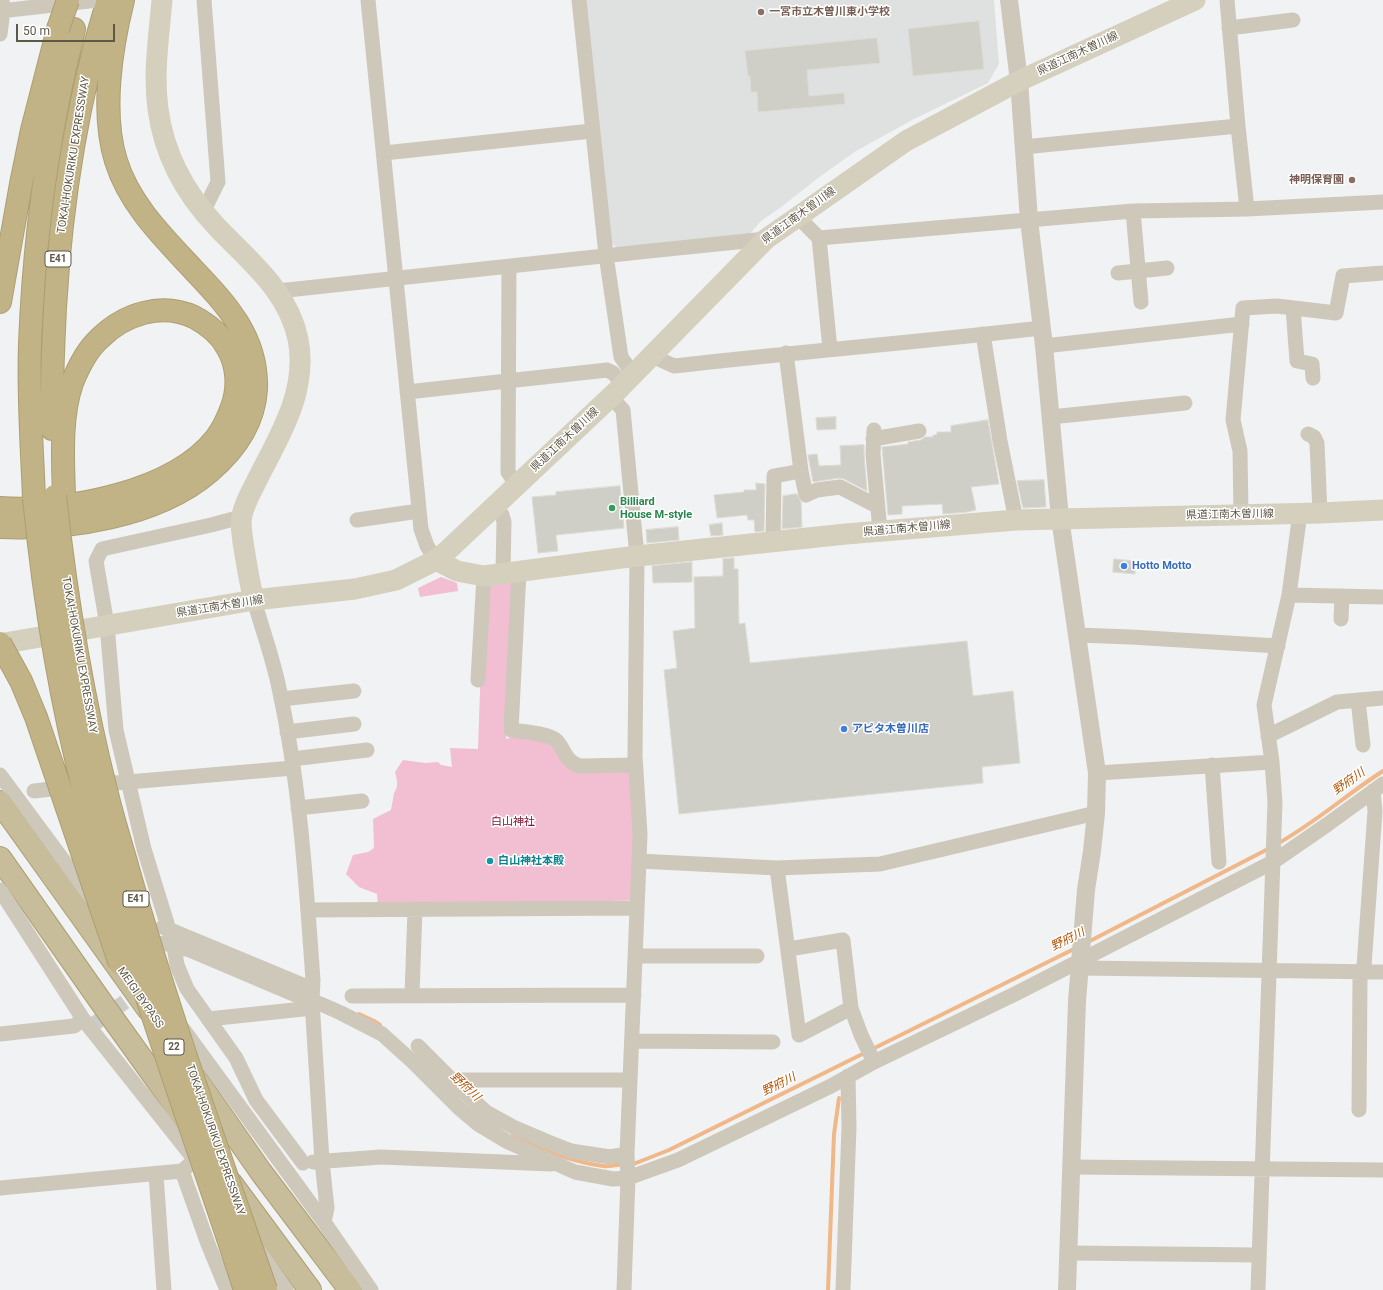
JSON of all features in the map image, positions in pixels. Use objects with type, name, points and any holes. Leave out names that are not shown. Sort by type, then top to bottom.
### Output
[{"type":"highway","points":[[0,302],[32,130],[66,29],[68,0]]},
{"type":"highway","name":"TOKAI-HOKURIKU EXPRESSWAY","points":[[83,0],[66,29],[57,105],[44,187],[35,266],[30,345],[31,425],[51,497],[81,678],[107,795],[147,938],[266,1290]]},
{"type":"highway","name":"TOKAI-HOKURIKU EXPRESSWAY","points":[[108,0],[108,25],[82,96],[67,186],[58,262],[53,358],[51,497],[41,565],[58,674],[72,743],[86,800],[130,949],[222,1217],[245,1290]]},
{"type":"highway","points":[[0,526],[20,528],[52,527],[89,522],[147,506],[177,494],[203,477],[223,460],[240,439],[250,419],[255,400],[256,380],[254,361],[248,342],[237,320],[223,301],[155,227],[136,203],[125,183],[116,161],[111,138],[109,88],[112,56],[108,25],[123,0]]},
{"type":"highway","points":[[0,508],[19,510],[50,508],[86,503],[120,494],[150,484],[178,470],[199,455],[216,439],[228,420],[235,400],[237,382],[234,364],[228,347],[218,334],[203,322],[185,314],[170,310],[141,313],[126,319],[98,339],[79,368],[72,384],[51,497]]},
{"type":"highway","points":[[0,643],[21,681],[36,717],[114,950],[222,1217]]},
{"type":"highway","name":"MEIGI BYPASS","points":[[0,802],[137,993],[261,1172],[350,1290]]},
{"type":"highway","points":[[0,858],[111,1016],[310,1290]]},
{"type":"main road","points":[[162,0],[157,88],[158,108],[161,126],[172,162],[181,182],[203,212],[278,291],[294,322],[298,340],[300,377],[291,412],[252,490],[241,517],[248,575],[254,600]]},
{"type":"main road","name":"県道江南木曽川線","points":[[0,643],[254,600],[355,589],[396,580],[436,560],[494,508],[622,385],[766,239],[797,216],[906,141],[1019,81],[1195,0]]},
{"type":"main road","name":"県道江南木曽川線","points":[[436,560],[457,571],[502,573],[638,556],[880,530],[1016,520],[1383,510]]},
{"type":"street","points":[[0,34],[2,7],[98,0]]},
{"type":"street","points":[[203,212],[218,182],[204,0]]},
{"type":"street","points":[[368,0],[421,529],[427,546],[436,560]]},
{"type":"street","points":[[579,0],[606,255],[621,358],[624,410],[638,556],[635,765],[640,834],[640,861],[630,1080],[624,1290]]},
{"type":"street","points":[[1009,0],[1019,81],[1029,220],[1044,346],[1060,518],[1097,773],[1096,813],[1086,890],[1080,956],[1067,1290]]},
{"type":"street","points":[[1227,0],[1247,208]]},
{"type":"street","points":[[1229,28],[1293,20]]},
{"type":"street","points":[[1023,147],[1238,126]]},
{"type":"street","points":[[384,153],[592,131]]},
{"type":"street","points":[[819,238],[1133,211],[1383,202]]},
{"type":"street","points":[[1133,211],[1141,302]]},
{"type":"street","points":[[797,216],[819,238],[830,349]]},
{"type":"street","points":[[278,291],[766,239]]},
{"type":"street","points":[[509,267],[508,472],[517,486]]},
{"type":"street","points":[[1118,273],[1167,268]]},
{"type":"street","points":[[1241,514],[1240,451],[1233,420],[1243,308],[1277,306],[1336,313],[1343,276],[1383,273]]},
{"type":"street","points":[[1293,308],[1297,361],[1312,364],[1312,378]]},
{"type":"street","points":[[1044,346],[1242,324]]},
{"type":"street","points":[[653,354],[661,360],[674,366],[786,353],[1042,328]]},
{"type":"street","points":[[983,334],[1000,441],[1016,520]]},
{"type":"street","points":[[786,353],[801,471],[806,495],[817,490],[840,487],[877,506]]},
{"type":"street","points":[[408,392],[607,370],[613,373],[622,385]]},
{"type":"street","points":[[1051,417],[1186,403]]},
{"type":"street","points":[[880,530],[872,454],[873,435],[919,431]]},
{"type":"street","points":[[1258,1290],[1258,1255],[1270,970],[1275,802],[1272,762],[1264,705],[1278,646],[1295,595],[1310,513],[1317,443],[1314,437],[1308,434]]},
{"type":"street","points":[[773,542],[774,476],[801,471]]},
{"type":"street","points":[[494,508],[502,514],[504,522],[502,573],[511,730],[548,736],[556,741],[572,763],[580,766],[635,765]]},
{"type":"street","points":[[358,520],[419,511]]},
{"type":"street","points":[[241,517],[102,549],[96,561],[107,625],[116,730],[166,936],[171,969],[236,1058],[256,1100],[303,1163]]},
{"type":"street","points":[[478,680],[502,573]]},
{"type":"street","points":[[1295,595],[1383,597]]},
{"type":"street","points":[[1295,595],[1310,609]]},
{"type":"street","points":[[1341,618],[1342,596]]},
{"type":"street","points":[[254,600],[279,686],[298,808],[308,910],[312,998],[326,1208],[324,1222]]},
{"type":"street","points":[[1077,635],[1278,646]]},
{"type":"street","points":[[281,699],[354,691]]},
{"type":"street","points":[[1268,736],[1337,702],[1383,698]]},
{"type":"street","points":[[1358,700],[1362,745]]},
{"type":"street","points":[[287,732],[354,724]]},
{"type":"street","points":[[34,791],[292,763],[367,750]]},
{"type":"street","points":[[1097,773],[1272,762]]},
{"type":"street","points":[[1212,765],[1219,862]]},
{"type":"street","points":[[0,775],[76,877],[206,1062],[324,1222],[371,1290]]},
{"type":"street","points":[[418,1046],[486,1112],[516,1128],[571,1151],[610,1157],[627,1166],[678,1160],[831,1086],[848,1076],[871,1054],[1080,956],[1273,858],[1328,824],[1378,788]]},
{"type":"street","points":[[1359,1110],[1360,978],[1364,966],[1378,788]]},
{"type":"street","points":[[298,808],[362,801]]},
{"type":"street","points":[[640,861],[777,868],[880,864],[1096,813]]},
{"type":"street","points":[[777,868],[789,949],[799,1034],[851,1008]]},
{"type":"street","points":[[0,890],[89,1023],[196,1160],[286,1290]]},
{"type":"street","points":[[308,910],[637,908]]},
{"type":"street","points":[[412,995],[415,909]]},
{"type":"street","points":[[166,936],[312,998],[382,1034],[413,1062],[459,1108],[478,1124],[508,1142],[575,1172],[613,1179],[627,1166]]},
{"type":"street","points":[[789,949],[843,940],[851,1008],[871,1054]]},
{"type":"street","points":[[635,956],[758,956]]},
{"type":"street","points":[[1080,956],[1270,970],[1383,972]]},
{"type":"street","points":[[352,996],[634,995]]},
{"type":"street","points":[[208,1019],[312,998]]},
{"type":"street","points":[[0,1034],[89,1023]]},
{"type":"street","points":[[632,1042],[773,1042]]},
{"type":"street","points":[[842,1290],[849,1127],[848,1076]]},
{"type":"street","points":[[452,1080],[630,1080]]},
{"type":"street","points":[[286,1170],[303,1163],[381,1157],[556,1164]]},
{"type":"street","points":[[0,1188],[182,1171],[196,1160]]},
{"type":"street","points":[[1071,1167],[1383,1170]]},
{"type":"street","points":[[182,1171],[208,1244],[227,1290]]},
{"type":"street","points":[[156,1174],[164,1290]]},
{"type":"street","points":[[1069,1254],[1258,1255]]},
{"type":"shaded area","points":[[584,0],[994,0],[999,64],[988,83],[914,119],[856,151],[761,221],[748,236],[617,248],[610,242]]},
{"type":"green space","name":"白山神社","points":[[513,572],[506,739],[521,734],[551,742],[562,754],[636,773],[637,900],[378,909],[377,894],[359,887],[346,874],[353,855],[368,852],[374,848],[373,819],[391,810],[397,785],[395,772],[403,760],[425,763],[438,762],[441,765],[452,767],[450,748],[478,749],[484,576]]},
{"type":"green space","points":[[441,577],[457,583],[458,591],[420,597],[418,588]]},
{"type":"building","points":[[979,21],[984,69],[913,76],[908,29]]},
{"type":"building","points":[[877,38],[880,63],[807,70],[809,96],[844,93],[845,104],[758,112],[757,92],[751,92],[750,76],[748,76],[745,51]]},
{"type":"building","points":[[836,417],[836,429],[817,430],[816,418]]},
{"type":"building","points":[[988,420],[999,484],[971,487],[976,510],[943,514],[942,504],[902,506],[902,514],[888,515],[882,447],[908,444],[908,442],[921,440],[925,437],[933,437],[933,435],[937,435],[937,432],[951,432],[951,426]]},
{"type":"building","points":[[864,445],[867,491],[839,478],[813,482],[808,455],[817,454],[819,466],[841,465],[840,446]]},
{"type":"building","points":[[1044,480],[1046,507],[1023,508],[1017,481]]},
{"type":"building","points":[[756,483],[765,484],[764,531],[755,532],[754,520],[748,520],[747,515],[717,518],[714,495],[744,492],[744,490],[756,490]]},
{"type":"building","points":[[620,486],[624,528],[556,535],[558,551],[538,553],[532,497],[556,495],[556,492]]},
{"type":"building","points":[[797,494],[801,502],[802,527],[782,529],[783,496]]},
{"type":"building","points":[[722,523],[723,535],[711,536],[709,525]]},
{"type":"building","points":[[678,527],[679,540],[647,543],[646,530]]},
{"type":"building","name":"アピタ木曽川店","points":[[734,558],[734,569],[738,569],[739,624],[745,623],[750,663],[967,641],[973,696],[1013,691],[1020,763],[982,767],[983,783],[679,814],[664,670],[677,668],[673,631],[695,628],[694,577],[723,576],[723,559]]},
{"type":"building","name":"Hotto Motto","points":[[1114,559],[1135,561],[1135,574],[1113,572]]},
{"type":"building","points":[[692,562],[692,582],[653,583],[652,566]]},
{"type":"waterway","name":"野府川","points":[[1277,844],[1305,827],[1383,771]]},
{"type":"waterway","name":"野府川","points":[[1088,942],[1270,848]]},
{"type":"waterway","name":"野府川","points":[[631,1164],[669,1150],[1076,948]]},
{"type":"waterway","name":"野府川","points":[[359,1014],[380,1025]]},
{"type":"waterway","points":[[828,1290],[834,1134],[839,1098]]},
{"type":"waterway","name":"野府川","points":[[513,1135],[545,1150],[568,1158],[605,1166],[624,1164]]},
{"type":"tunnel","points":[[94,1024],[144,988]]},
{"type":"place","name":"一宮市立木曽川東小学校","points":[[761,12]]},
{"type":"place","name":"神明保育園","points":[[1352,180]]},
{"type":"place","name":"Billiard House M-style","points":[[612,508]]},
{"type":"place","name":"Hotto Motto","points":[[1124,566]]},
{"type":"place","name":"アピタ木曽川店","points":[[844,729]]},
{"type":"place","name":"白山神社本殿","points":[[490,861]]}]
